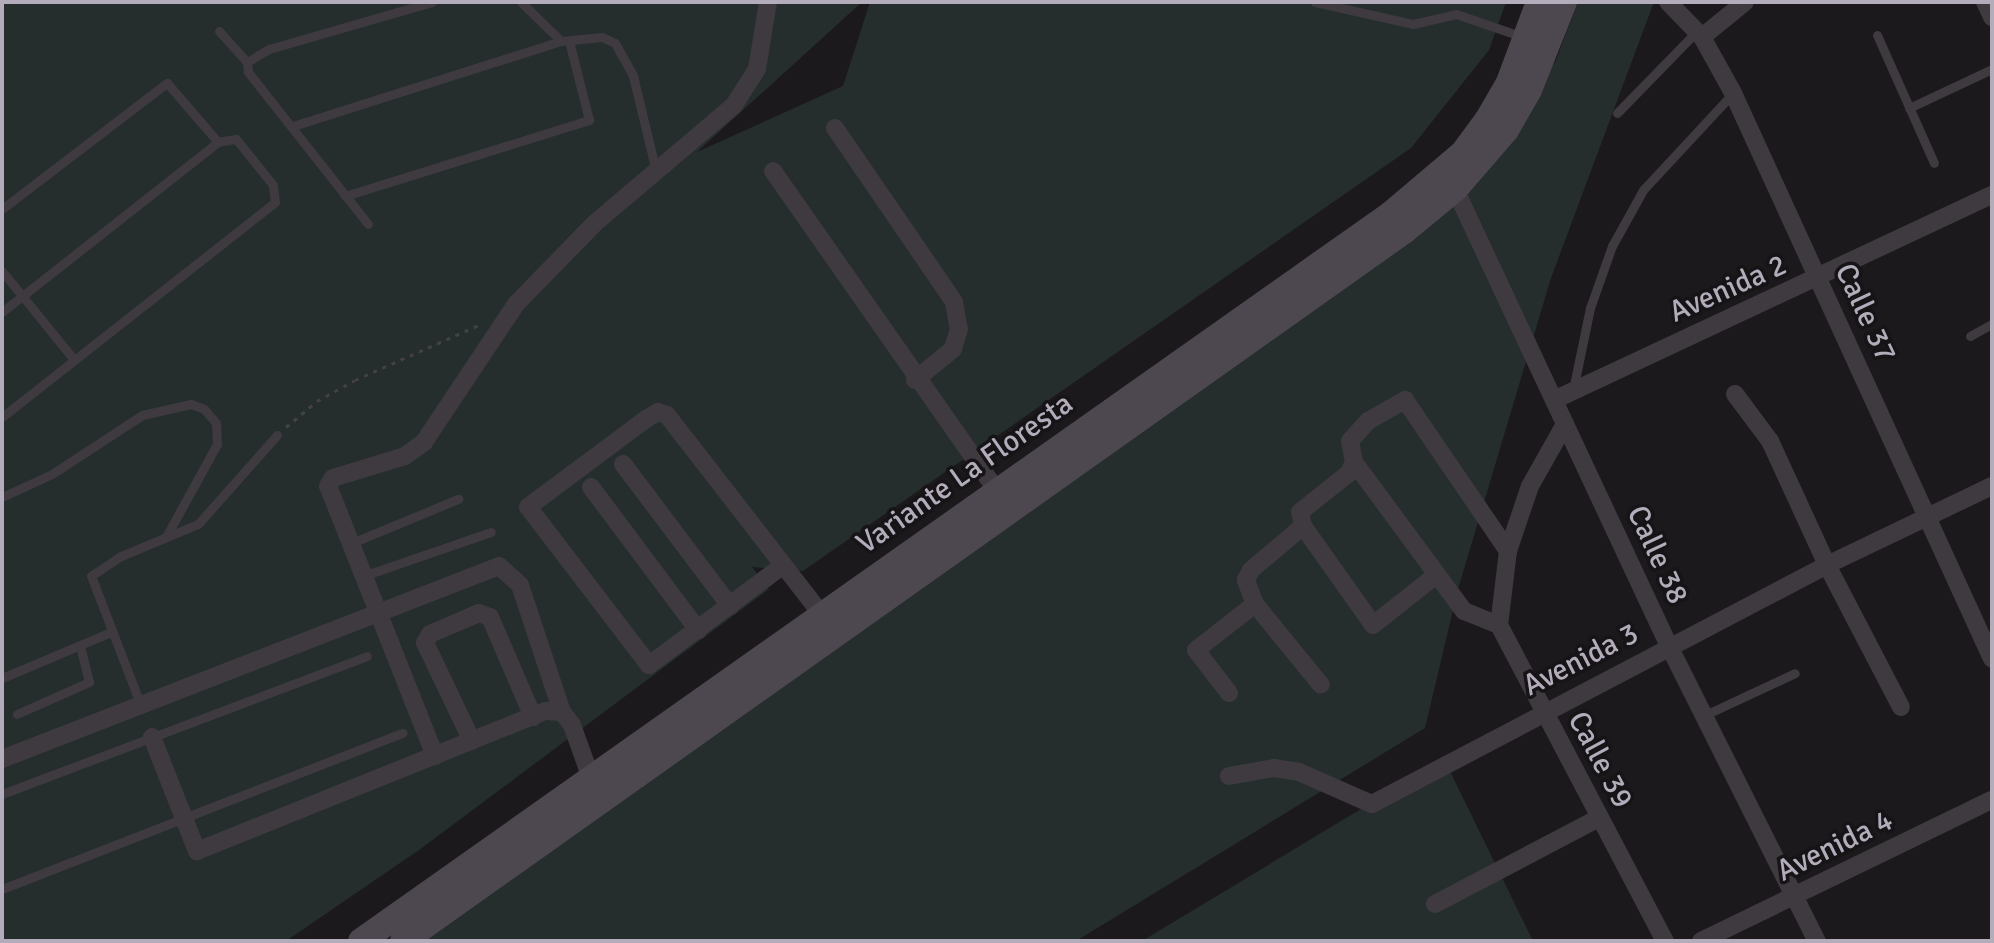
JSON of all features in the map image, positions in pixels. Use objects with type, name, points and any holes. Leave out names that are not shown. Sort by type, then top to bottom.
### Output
[{"type":"main road","name":"Variante La Floresta","points":[[361,941],[591,778],[836,615],[1397,222],[1463,153],[1508,85],[1539,2]]},
{"type":"main road","name":"Variante La Floresta","points":[[403,941],[997,491],[1397,222],[1455,189],[1514,117],[1564,2]]},
{"type":"street","points":[[435,756],[354,542],[331,503],[333,478],[405,456],[424,442],[516,304],[595,223],[657,174],[734,105],[757,69],[768,2]]},
{"type":"street","name":"Calle 37","points":[[1668,2],[1700,34],[1733,93],[1992,659]]},
{"type":"street","points":[[1700,34],[1745,2]]},
{"type":"street","points":[[1985,2],[1992,17]]},
{"type":"street","points":[[835,128],[954,302],[959,329],[953,349],[915,380]]},
{"type":"street","points":[[773,171],[915,380],[997,491]]},
{"type":"street","name":"Calle 38","points":[[1455,189],[1669,646],[1817,941]]},
{"type":"street","name":"Avenida 2","points":[[1573,390],[1819,279],[1992,195]]},
{"type":"street","points":[[1554,400],[1573,390]]},
{"type":"street","points":[[1735,394],[1770,441],[1827,565],[1901,707]]},
{"type":"street","points":[[1508,551],[1405,400],[1368,421],[1350,441],[1354,462],[1435,576],[1464,611],[1499,625],[1508,551],[1530,486],[1565,424]]},
{"type":"street","points":[[782,566],[653,665],[645,662],[528,507],[658,412],[667,415],[782,566],[836,615]]},
{"type":"street","points":[[1354,462],[1349,473],[1300,512],[1303,526],[1373,625],[1435,576]]},
{"type":"street","points":[[623,464],[730,606]]},
{"type":"street","name":"Avenida 3","points":[[1229,776],[1274,768],[1299,772],[1372,804],[1542,711],[1827,565],[1992,486]]},
{"type":"street","points":[[591,487],[698,630]]},
{"type":"street","points":[[1303,526],[1251,570],[1246,580],[1255,604],[1321,685]]},
{"type":"street","points":[[2,759],[142,709],[493,567],[505,568],[520,585],[562,712],[572,725],[591,778]]},
{"type":"street","points":[[1229,693],[1196,650],[1255,604]]},
{"type":"street","points":[[472,741],[425,643],[430,634],[479,613],[490,617],[533,717]]},
{"type":"street","name":"Calle 39","points":[[1499,625],[1665,941]]},
{"type":"street","points":[[152,737],[197,851],[533,717],[562,712]]},
{"type":"street","name":"Avenida 4","points":[[1701,941],[1992,800]]},
{"type":"street","points":[[1435,904],[1599,818]]},
{"type":"lane","points":[[247,62],[269,49],[432,2]]},
{"type":"lane","points":[[345,196],[589,120],[565,41],[521,2]]},
{"type":"lane","points":[[1315,2],[1413,24],[1441,21],[1456,14],[1527,39]]},
{"type":"lane","points":[[219,31],[247,62],[248,72],[368,224]]},
{"type":"lane","points":[[1617,113],[1700,34]]},
{"type":"lane","points":[[1877,35],[1934,163]]},
{"type":"lane","points":[[293,126],[565,41],[609,38],[627,60],[657,174]]},
{"type":"lane","points":[[1909,108],[1992,69]]},
{"type":"lane","points":[[2,209],[167,83],[218,142]]},
{"type":"lane","points":[[1573,390],[1590,308],[1627,218],[1643,190],[1679,147],[1733,93]]},
{"type":"lane","points":[[2,312],[218,142],[236,139],[273,185],[275,202],[72,357],[2,417]]},
{"type":"lane","points":[[2,271],[72,357]]},
{"type":"lane","points":[[1970,336],[1992,324]]},
{"type":"lane","points":[[2,497],[52,474],[142,415],[191,404],[204,409],[216,423],[217,444],[167,535]]},
{"type":"lane","points":[[142,709],[90,583],[93,571],[167,535],[198,524],[277,435]]},
{"type":"lane","points":[[354,542],[458,499]]},
{"type":"lane","points":[[366,575],[491,532]]},
{"type":"lane","points":[[2,678],[111,632]]},
{"type":"lane","points":[[17,714],[89,682],[80,645]]},
{"type":"lane","points":[[2,794],[367,656]]},
{"type":"lane","points":[[1705,715],[1795,673]]},
{"type":"lane","points":[[2,889],[403,733]]},
{"type":"path","points":[[277,435],[317,401],[355,380],[516,304]]},
{"type":"shaded area","points":[[2,2],[862,2],[697,152],[843,86],[870,2],[1506,2],[1489,50],[1411,148],[803,571],[752,567],[769,589],[419,850],[286,941],[2,941]]},
{"type":"shaded area","points":[[1578,2],[1654,2],[1551,278],[1458,589],[1425,728],[1076,941],[415,941],[1509,133],[1556,60]]},
{"type":"shaded area","points":[[1444,759],[1533,941],[1142,941]]}]
